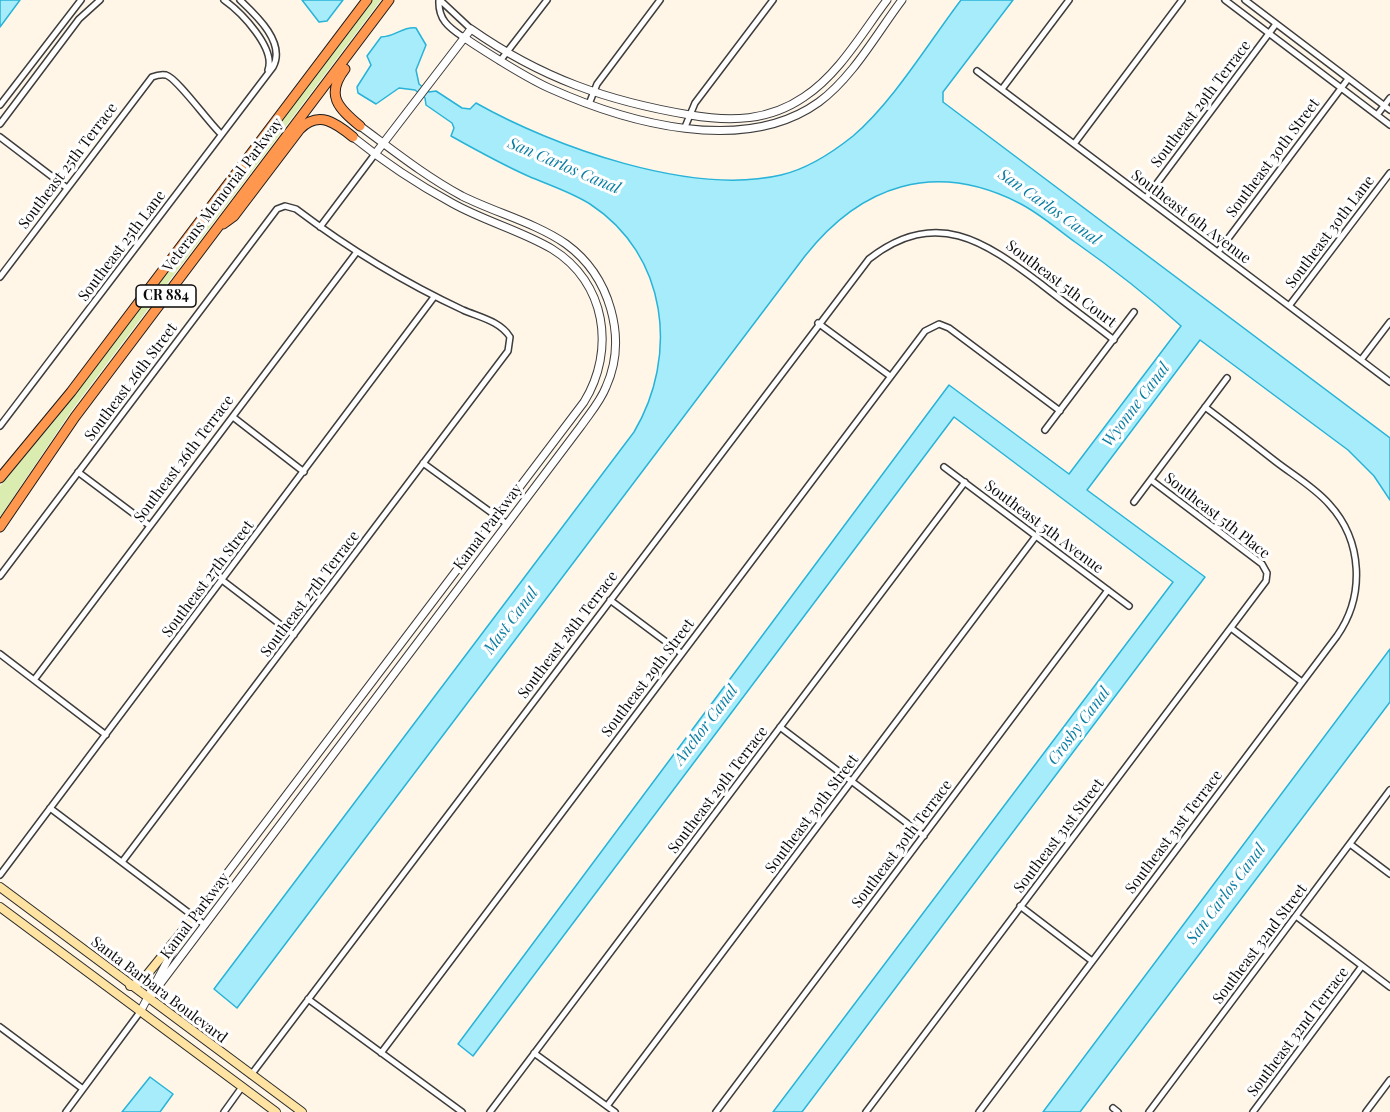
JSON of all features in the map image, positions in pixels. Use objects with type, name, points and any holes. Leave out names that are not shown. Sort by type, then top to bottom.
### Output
[{"type":"highway","name":"Veterans Memorial Parkway","points":[[0,478],[50,419],[367,0]]},
{"type":"highway","name":"Veterans Memorial Parkway","points":[[0,527],[75,417],[389,0]]},
{"type":"highway","points":[[360,126],[338,103],[334,96],[335,83],[397,0]]},
{"type":"highway","points":[[214,231],[234,216],[300,129],[310,120],[327,119],[353,137]]},
{"type":"main road","name":"Santa Barbara Boulevard","points":[[0,887],[148,1000],[302,1112]]},
{"type":"main road","name":"Santa Barbara Boulevard","points":[[0,907],[276,1112]]},
{"type":"main road","points":[[130,986],[143,980],[194,917]]},
{"type":"street","points":[[0,105],[81,0]]},
{"type":"street","points":[[0,124],[79,19],[100,0]]},
{"type":"street","points":[[224,0],[249,24],[270,56],[270,65],[263,80]]},
{"type":"street","name":"Southeast 25th Lane","points":[[0,426],[276,62],[276,45],[240,0]]},
{"type":"street","points":[[439,0],[471,28],[548,74],[637,106],[717,120],[745,119],[772,113],[794,104],[822,83],[887,0]]},
{"type":"street","points":[[439,0],[438,13],[442,20],[463,37],[549,88],[622,114],[685,127],[722,131],[757,130],[806,111],[838,83],[902,0]]},
{"type":"street","points":[[500,61],[547,0]]},
{"type":"street","points":[[590,104],[593,92],[660,0]]},
{"type":"street","points":[[685,127],[695,103],[773,0]]},
{"type":"street","points":[[1002,89],[1069,0]]},
{"type":"street","points":[[1074,144],[1182,0]]},
{"type":"street","points":[[1225,0],[1390,125]]},
{"type":"street","points":[[1245,0],[1390,110]]},
{"type":"street","name":"Southeast 29th Terrace","points":[[1146,198],[1276,24]]},
{"type":"street","points":[[434,297],[356,253],[320,227],[471,28]]},
{"type":"street","name":"Southeast 6th Avenue","points":[[977,70],[1390,382]]},
{"type":"street","name":"Southeast 25th Terrace","points":[[0,277],[144,86],[159,75],[173,79],[221,134]]},
{"type":"street","name":"Southeast 30th Street","points":[[1218,252],[1348,79]]},
{"type":"street","points":[[1377,115],[1390,98]]},
{"type":"street","name":"Kamal Parkway","points":[[140,1012],[597,404],[605,389],[615,351],[615,328],[610,306],[591,268],[566,244],[463,196],[416,168],[360,126]]},
{"type":"street","points":[[0,137],[67,188]]},
{"type":"street","name":"Kamal Parkway","points":[[148,1000],[174,947],[194,917],[584,402],[594,385],[600,367],[603,345],[599,311],[585,280],[562,256],[545,245],[451,203],[375,154],[353,137]]},
{"type":"street","name":"Southeast 30th Lane","points":[[1289,306],[1390,173]]},
{"type":"street","name":"Southeast 26th Street","points":[[0,576],[272,215],[285,206],[296,209],[320,227]]},
{"type":"street","name":"Southeast 28th Terrace","points":[[251,1075],[818,323],[869,259],[898,241],[924,234]]},
{"type":"street","name":"Southeast 5th Court","points":[[924,234],[954,234],[991,247],[1114,339]]},
{"type":"street","name":"Southeast 26th Terrace","points":[[34,680],[356,253]]},
{"type":"street","name":"Southeast 27th Terrace","points":[[122,862],[508,351],[510,337],[499,325],[434,297]]},
{"type":"street","name":"Southeast 27th Street","points":[[0,875],[434,297]]},
{"type":"street","points":[[1045,430],[1134,312]]},
{"type":"street","points":[[1361,360],[1390,322]]},
{"type":"street","points":[[818,323],[890,376]]},
{"type":"street","name":"Southeast 29th Street","points":[[381,1053],[924,331],[939,324],[949,328],[1060,411]]},
{"type":"street","points":[[1134,502],[1227,378]]},
{"type":"street","name":"Southeast 31st Terrace","points":[[979,1112],[1341,630],[1351,610],[1357,582],[1355,554],[1343,522],[1323,498],[1205,408]]},
{"type":"street","points":[[0,412],[7,417]]},
{"type":"street","points":[[233,417],[304,472]]},
{"type":"street","points":[[423,463],[507,524]]},
{"type":"street","name":"Southeast 5th Avenue","points":[[944,467],[1129,606]]},
{"type":"street","points":[[78,472],[150,526]]},
{"type":"street","name":"Southeast 5th Place","points":[[1151,480],[1262,564],[1268,573]]},
{"type":"street","name":"Southeast 29th Terrace","points":[[490,1112],[965,483]]},
{"type":"street","name":"Southeast 30th Street","points":[[607,1106],[1036,536]]},
{"type":"street","name":"Southeast 31st Street","points":[[866,1112],[1265,583],[1268,573]]},
{"type":"street","points":[[222,580],[294,634]]},
{"type":"street","name":"Southeast 30th Terrace","points":[[716,1112],[1108,590]]},
{"type":"street","points":[[610,600],[681,653]]},
{"type":"street","points":[[1231,628],[1302,682]]},
{"type":"street","points":[[0,654],[106,735]]},
{"type":"street","points":[[780,727],[924,836]]},
{"type":"street","name":"Southeast 32nd Street","points":[[1149,1112],[1390,790]]},
{"type":"street","points":[[50,808],[205,925]]},
{"type":"street","points":[[1350,844],[1390,874]]},
{"type":"street","points":[[1020,906],[1092,961]]},
{"type":"street","points":[[1296,916],[1390,987]]},
{"type":"street","name":"Southeast 32nd Terrace","points":[[1253,1112],[1362,966]]},
{"type":"street","points":[[308,999],[462,1112]]},
{"type":"street","points":[[66,1112],[140,1012]]},
{"type":"street","points":[[0,1027],[83,1089]]},
{"type":"street","points":[[534,1053],[615,1112]]},
{"type":"street","points":[[1366,1112],[1390,1080]]},
{"type":"street","points":[[224,1112],[242,1088]]},
{"type":"green space","points":[[372,0],[381,0],[72,410],[0,517],[0,486],[56,419]]},
{"type":"water","points":[[0,0],[20,0],[0,27]]},
{"type":"water","points":[[302,0],[343,0],[327,21],[319,22]]},
{"type":"water","points":[[961,0],[1013,0],[943,92],[943,102],[1390,438],[1390,500],[1374,476],[1348,450],[1200,340],[1087,490],[1205,577],[802,1112],[773,1112],[1173,582],[954,417],[473,1056],[458,1044],[949,385],[1069,474],[1181,326],[1116,272],[1041,216],[1019,203],[988,190],[958,183],[929,182],[902,187],[875,197],[850,212],[805,256],[237,1008],[214,989],[634,432],[648,402],[657,371],[660,340],[658,309],[650,279],[636,250],[616,225],[583,200],[508,167],[451,136],[454,128],[452,123],[426,105],[425,98],[415,90],[399,88],[376,104],[358,93],[357,87],[371,65],[367,56],[381,37],[416,28],[426,45],[416,70],[419,84],[429,92],[436,91],[462,108],[470,109],[476,103],[544,136],[624,163],[706,179],[745,180],[781,175],[800,169],[828,154],[853,136],[896,89]]},
{"type":"water","name":"San Carlos Canal","points":[[1390,649],[1390,702],[1080,1112],[1043,1112]]},
{"type":"water","points":[[150,1077],[173,1094],[160,1112],[122,1112]]},
{"type":"water label","name":"Wyonne Canal","points":[[1136,405]]},
{"type":"water label","name":"Mast Canal","points":[[511,621]]},
{"type":"water label","name":"Anchor Canal","points":[[706,725]]},
{"type":"water label","name":"Crosby Canal","points":[[1079,726]]}]
